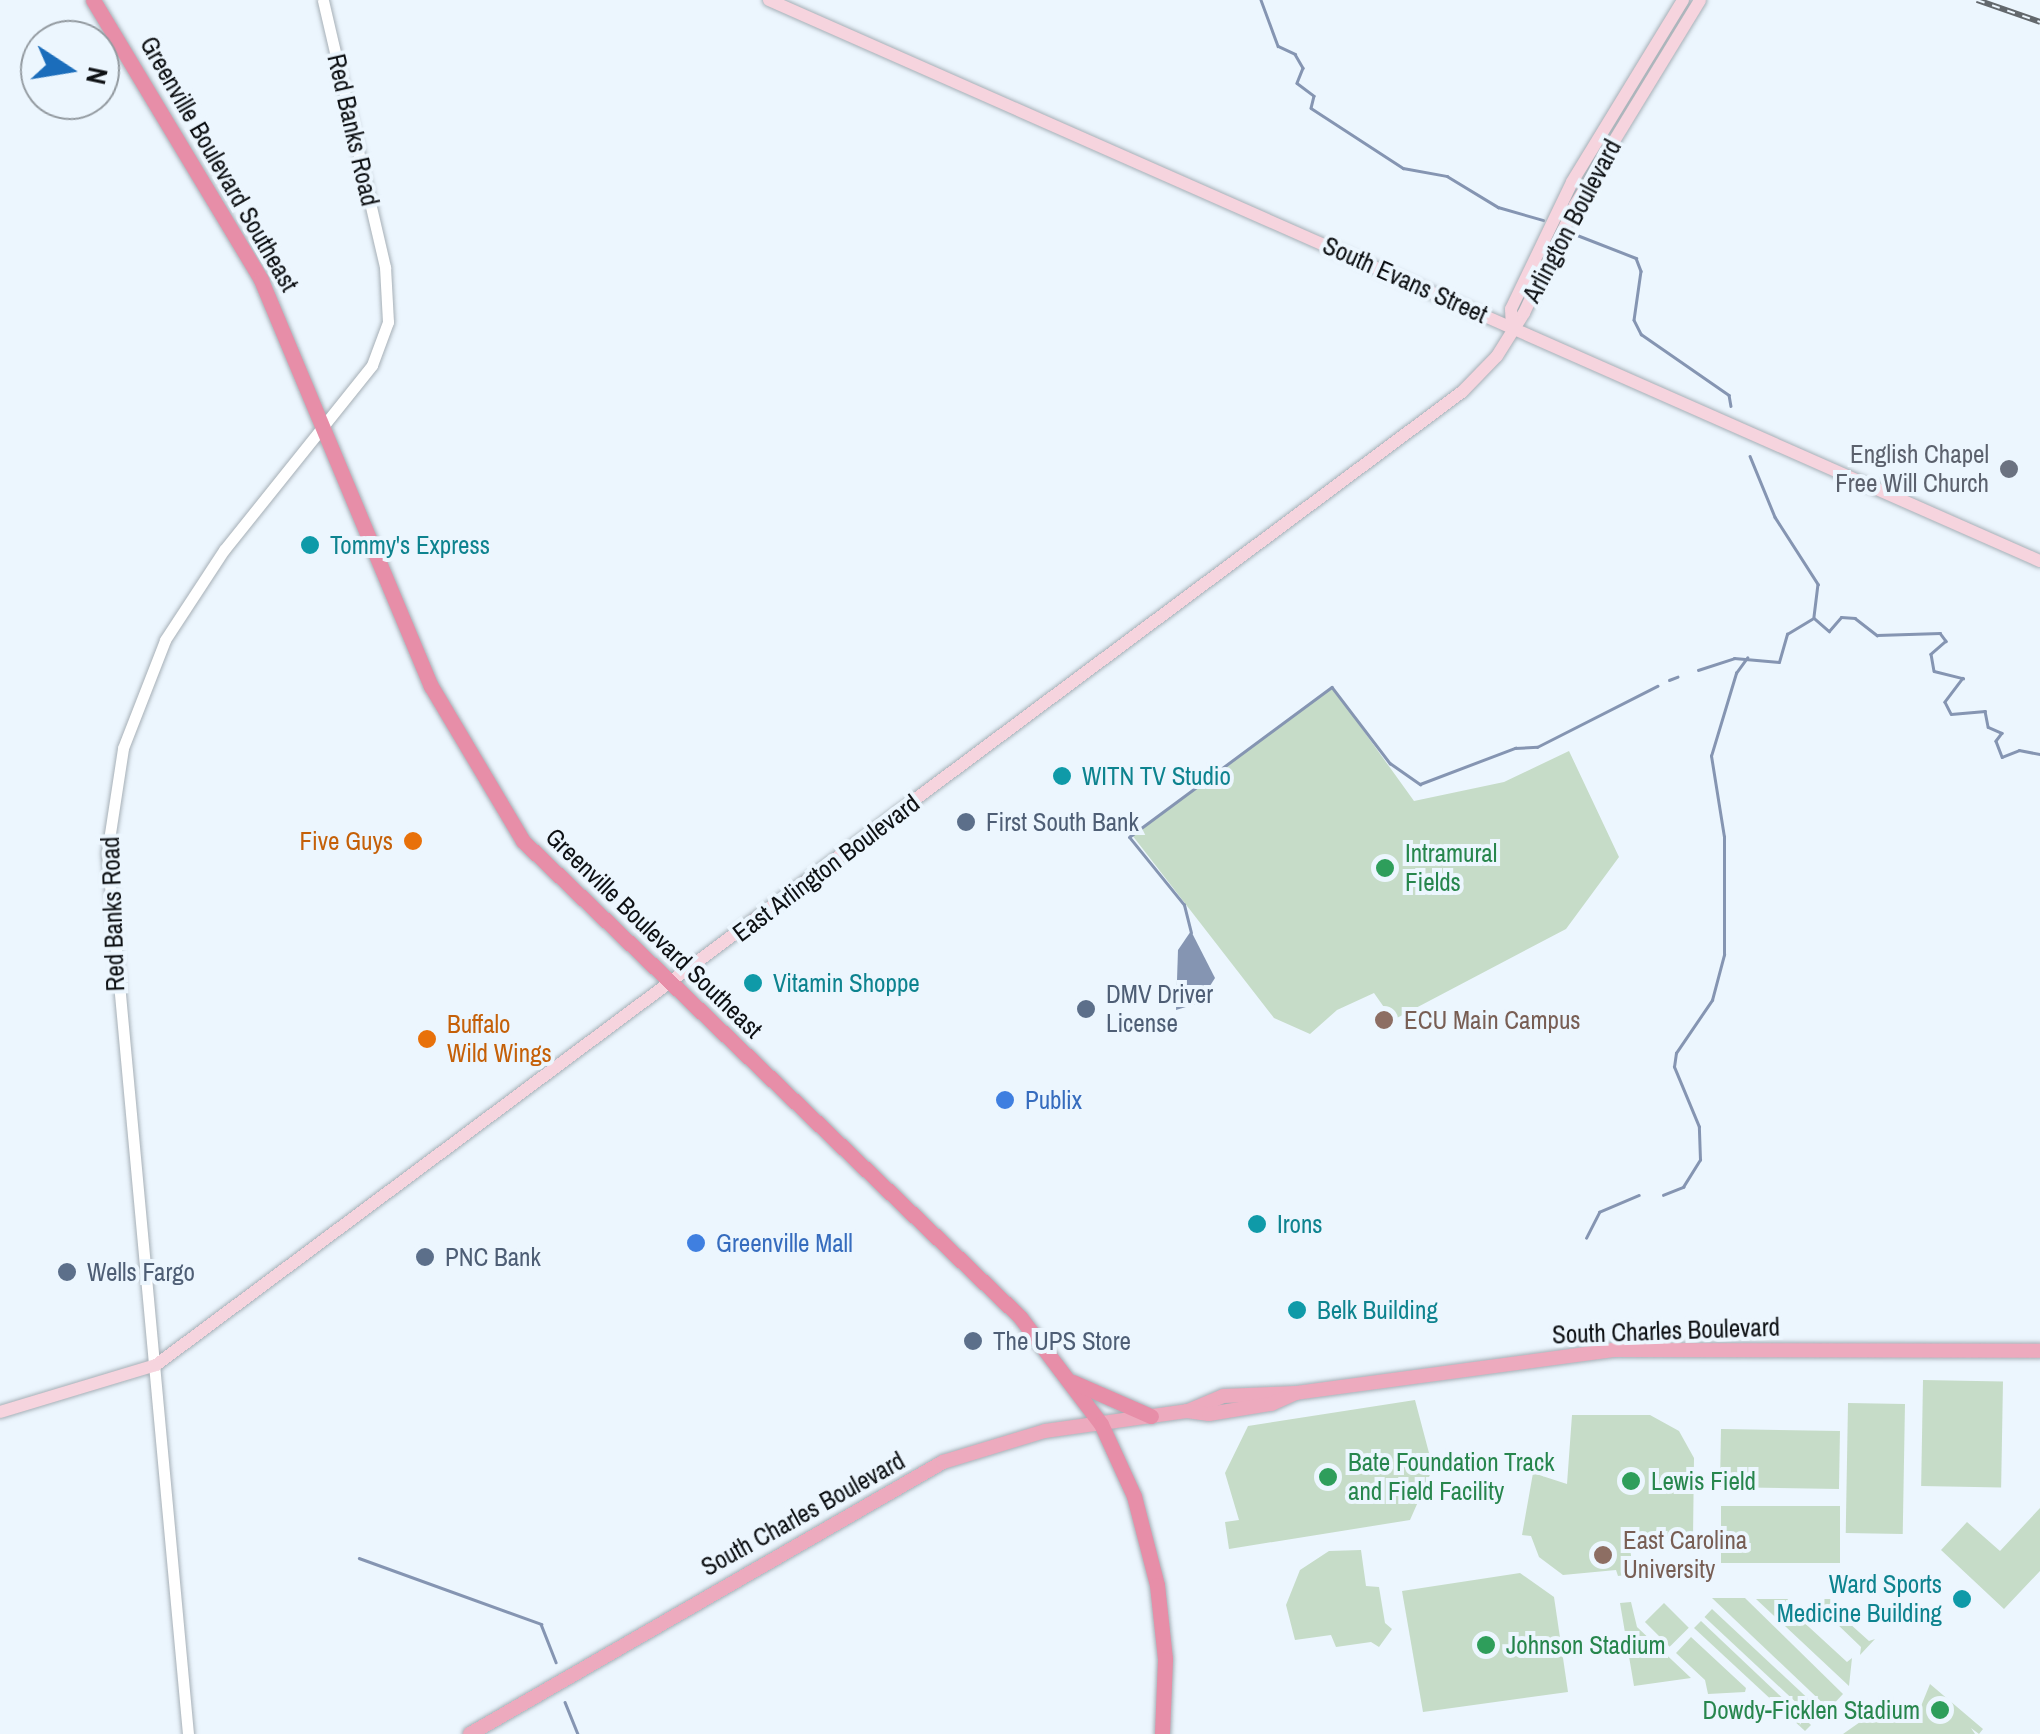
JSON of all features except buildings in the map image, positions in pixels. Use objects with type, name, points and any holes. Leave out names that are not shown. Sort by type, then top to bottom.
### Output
[{"type":"highway","name":"Greenville Boulevard Southeast","points":[[94,0],[238,235],[325,426],[431,686],[523,841],[1020,1317],[1073,1382],[1100,1424],[1134,1496],[1157,1585],[1166,1659],[1162,1734]]},
{"type":"highway","points":[[1073,1382],[1151,1416]]},
{"type":"main road","name":"South Evans Street","points":[[769,0],[2040,561]]},
{"type":"main road","name":"Arlington Boulevard","points":[[1611,131],[1683,0]]},
{"type":"main road","name":"Arlington Boulevard","points":[[1512,328],[1511,310],[1550,225],[1700,0]]},
{"type":"main road","name":"East Arlington Boulevard","points":[[0,1412],[156,1365],[1462,392],[1497,356],[1512,328]]},
{"type":"main road","name":"South Charles Boulevard","points":[[470,1734],[936,1465],[1014,1438],[1187,1411],[1271,1404],[1296,1393],[1612,1350],[2040,1351]]},
{"type":"street","name":"Red Banks Road","points":[[188,1734],[156,1365],[109,919],[113,803],[136,708],[180,614],[372,365],[390,302],[322,0]]},
{"type":"green space","name":"Intramural Fields","points":[[1332,687],[1414,801],[1504,782],[1569,751],[1619,857],[1566,929],[1393,1020],[1374,993],[1337,1010],[1310,1034],[1274,1018],[1132,835]]},
{"type":"green space","points":[[1923,1380],[2003,1381],[2001,1487],[1921,1486]]},
{"type":"green space","name":"Bate Foundation Track and Field Facility","points":[[1415,1400],[1433,1468],[1410,1520],[1229,1549],[1225,1522],[1239,1520],[1225,1473],[1248,1426]]},
{"type":"green space","points":[[1848,1403],[1905,1404],[1903,1534],[1846,1533]]},
{"type":"green space","name":"Lewis Field","points":[[1572,1415],[1650,1415],[1679,1431],[1694,1458],[1693,1538],[1629,1543],[1634,1574],[1618,1576],[1616,1570],[1563,1575],[1539,1557],[1531,1536],[1522,1535],[1533,1473],[1567,1484]]},
{"type":"green space","points":[[1721,1429],[1840,1431],[1839,1489],[1720,1487]]},
{"type":"green space","points":[[1721,1506],[1840,1506],[1840,1563],[1721,1563]]},
{"type":"green space","points":[[2040,1508],[2040,1571],[2004,1609],[1941,1550],[1967,1522],[2000,1551]]},
{"type":"green space","points":[[1361,1550],[1366,1586],[1379,1587],[1385,1623],[1392,1629],[1379,1647],[1371,1642],[1336,1647],[1331,1635],[1295,1640],[1286,1605],[1300,1570],[1329,1551]]},
{"type":"green space","name":"Johnson Stadium","points":[[1520,1573],[1554,1597],[1568,1692],[1423,1712],[1402,1591]]},
{"type":"green space","points":[[1712,1598],[1745,1598],[1843,1694],[1829,1709]]},
{"type":"green space","points":[[1756,1599],[1788,1599],[1785,1605],[1847,1662],[1852,1658],[1849,1686]]},
{"type":"green space","points":[[1811,1599],[1833,1599],[1829,1605],[1869,1641],[1875,1639],[1860,1655],[1861,1647]]},
{"type":"green space","points":[[1631,1602],[1637,1627],[1691,1678],[1634,1686],[1620,1603]]},
{"type":"green space","points":[[1664,1603],[1689,1628],[1670,1647],[1645,1622]]},
{"type":"green space","points":[[1712,1609],[1822,1712],[1815,1720],[1704,1617]]},
{"type":"green space","points":[[1701,1621],[1811,1725],[1805,1731],[1694,1628]]},
{"type":"green space","points":[[1691,1637],[1746,1688],[1745,1692],[1708,1694],[1705,1680],[1676,1653]]},
{"type":"green space","name":"Dowdy-Ficklen Stadium","points":[[1930,1684],[1983,1729],[1979,1734],[1971,1728],[1975,1734],[1843,1734],[1887,1703],[1892,1708],[1901,1702],[1910,1718],[1917,1716]]},
{"type":"green space","points":[[1759,1701],[1775,1714],[1710,1719],[1713,1703]]},
{"type":"water","points":[[1191,931],[1215,978],[1199,1003],[1176,1010],[1178,950]]},
{"type":"waterway","points":[[1261,0],[1278,46],[1295,54],[1303,68],[1297,83],[1314,96],[1311,108],[1403,168],[1447,176],[1498,207],[1543,220]]},
{"type":"waterway","points":[[1572,233],[1636,258],[1641,271],[1634,320],[1641,334],[1729,395],[1731,406]]},
{"type":"waterway","points":[[1750,456],[1775,517],[1818,584],[1814,618],[1829,631],[1841,617],[1855,618],[1877,635],[1940,633],[1946,641],[1931,654],[1934,671],[1963,678],[1945,702],[1951,714],[1985,711],[1988,727],[2002,733],[1996,741],[2002,757],[2019,750],[2040,754]]},
{"type":"waterway","points":[[1698,670],[1734,658],[1779,662],[1787,634],[1812,619]]},
{"type":"waterway","points":[[1663,1195],[1683,1187],[1700,1160],[1699,1127],[1674,1067],[1676,1053],[1712,1000],[1724,955],[1724,837],[1711,756],[1736,673],[1747,658]]},
{"type":"waterway","points":[[1669,680],[1677,677]]},
{"type":"waterway","points":[[1191,933],[1184,905],[1129,837],[1332,687],[1390,763],[1420,784],[1515,748],[1537,747],[1657,686]]},
{"type":"waterway","points":[[1586,1238],[1599,1212],[1639,1195]]},
{"type":"waterway","points":[[359,1558],[541,1624],[556,1662]]},
{"type":"waterway","points":[[565,1702],[578,1734]]},
{"type":"railway","points":[[1977,0],[2040,22]]},
{"type":"place","name":"English Chapel Free Will Church","points":[[2009,469]]},
{"type":"place","name":"Tommy's Express","points":[[310,545]]},
{"type":"place","name":"WITN TV Studio","points":[[1062,776]]},
{"type":"place","name":"First South Bank","points":[[966,822]]},
{"type":"place","name":"Five Guys","points":[[413,841]]},
{"type":"place","name":"Intramural Fields","points":[[1385,868]]},
{"type":"place","name":"Vitamin Shoppe","points":[[753,983]]},
{"type":"place","name":"DMV Driver License","points":[[1086,1009]]},
{"type":"place","name":"ECU Main Campus","points":[[1384,1020]]},
{"type":"place","name":"Buffalo Wild Wings","points":[[427,1039]]},
{"type":"place","name":"Publix","points":[[1005,1100]]},
{"type":"place","name":"Irons","points":[[1257,1224]]},
{"type":"place","name":"Greenville Mall","points":[[696,1243]]},
{"type":"place","name":"PNC Bank","points":[[425,1257]]},
{"type":"place","name":"Wells Fargo","points":[[67,1272]]},
{"type":"place","name":"Belk Building","points":[[1297,1310]]},
{"type":"place","name":"The UPS Store","points":[[973,1341]]},
{"type":"place","name":"Bate Foundation Track and Field Facility","points":[[1328,1477]]},
{"type":"place","name":"Lewis Field","points":[[1631,1481]]},
{"type":"place","name":"East Carolina University","points":[[1603,1555]]},
{"type":"place","name":"Ward Sports Medicine Building","points":[[1962,1599]]},
{"type":"place","name":"Johnson Stadium","points":[[1486,1645]]},
{"type":"place","name":"Dowdy-Ficklen Stadium","points":[[1940,1710]]}]
